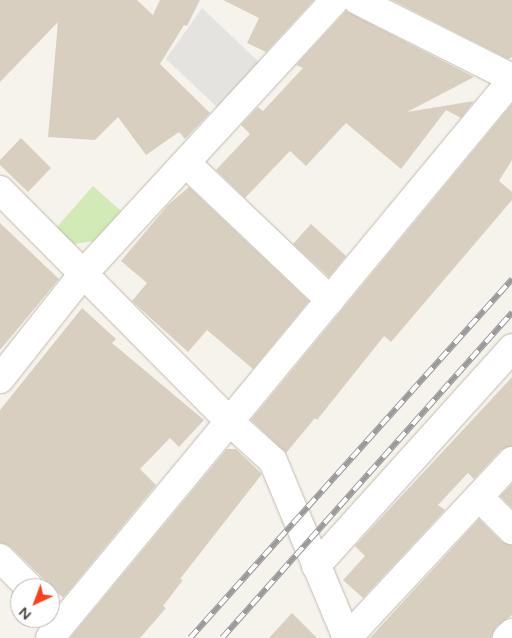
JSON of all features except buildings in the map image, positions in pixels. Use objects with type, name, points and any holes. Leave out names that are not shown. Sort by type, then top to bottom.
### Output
[{"type":"street","points":[[0,379],[83,274],[335,0]]},
{"type":"street","points":[[60,616],[230,422],[512,79],[357,0]]},
{"type":"street","points":[[186,163],[330,300]]},
{"type":"street","points":[[0,190],[230,422],[273,461],[347,638],[512,461]]},
{"type":"street","points":[[316,566],[512,348]]},
{"type":"street","points":[[479,497],[512,530]]},
{"type":"street","points":[[0,558],[20,578]]},
{"type":"street","points":[[507,638],[512,633]]},
{"type":"green space","points":[[93,186],[121,211],[94,241],[74,244],[56,228]]},
{"type":"shaded area","points":[[202,8],[259,62],[217,107],[166,59]]},
{"type":"railway","points":[[190,638],[512,279]]},
{"type":"railway","points":[[222,638],[512,313]]}]
